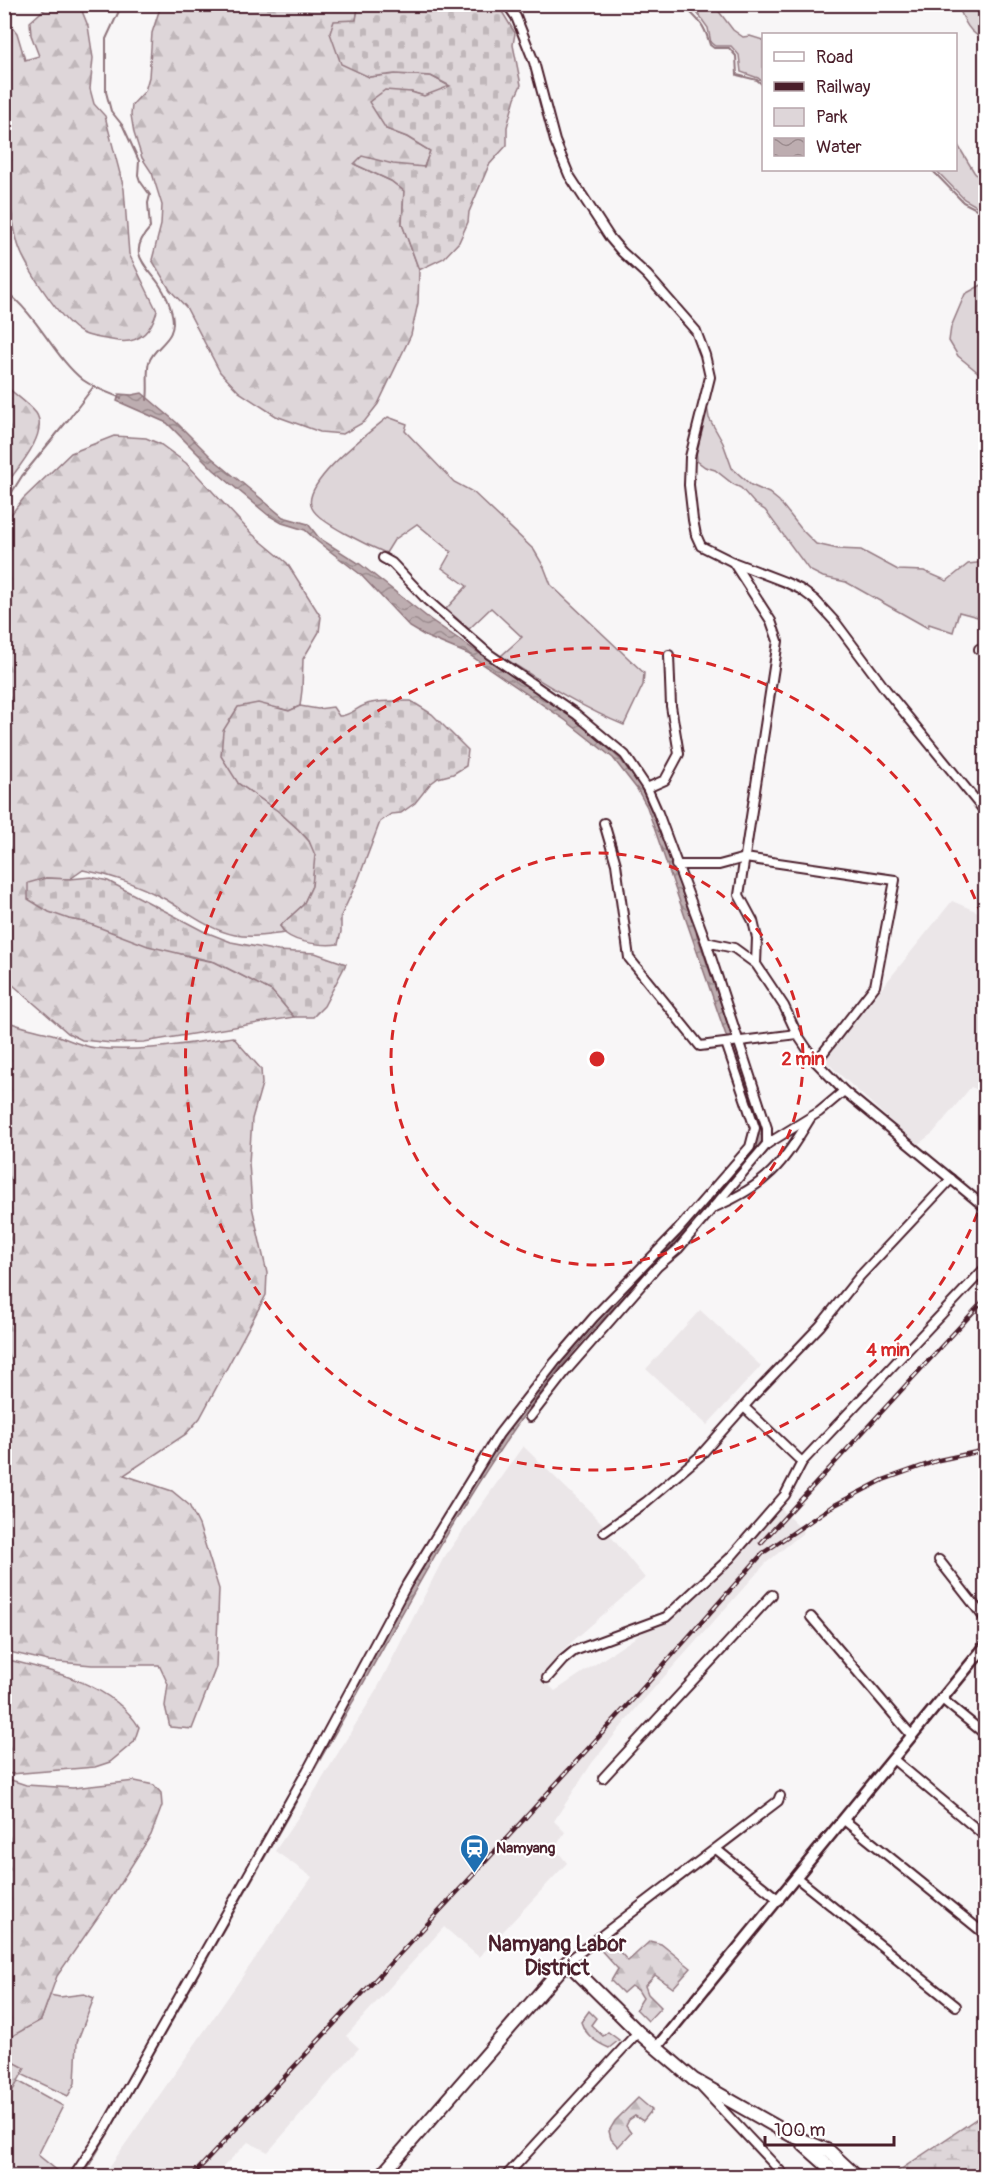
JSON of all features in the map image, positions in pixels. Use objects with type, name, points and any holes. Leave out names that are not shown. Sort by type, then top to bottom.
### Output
[{"type":"main road","points":[[381,2176],[567,1962],[638,2031],[694,2080],[791,2135],[830,2151],[838,2170],[856,2176]]},
{"type":"street","points":[[507,4],[516,17],[534,62],[555,141],[569,175],[610,238],[647,275],[696,331],[705,355],[710,378],[690,457],[689,484],[693,520],[701,546],[733,562],[785,582],[815,600],[986,813]]},
{"type":"street","points":[[74,2176],[103,2132],[307,1771],[407,1584],[499,1434],[555,1362],[594,1317],[676,1232],[750,1147],[755,1128],[706,942],[647,788],[625,755],[598,731],[489,654],[428,600],[392,563],[383,558]]},
{"type":"street","points":[[733,562],[771,621],[778,641],[739,895],[753,921],[757,938],[756,964]]},
{"type":"street","points":[[647,788],[665,780],[679,754],[671,706],[669,655]]},
{"type":"street","points":[[604,823],[616,864],[629,958],[700,1046],[796,1034]]},
{"type":"street","points":[[676,865],[719,865],[745,858],[895,880],[875,986],[816,1062]]},
{"type":"street","points":[[706,942],[735,948],[756,964],[784,1006],[796,1034],[816,1062],[844,1091],[986,1208]]},
{"type":"street","points":[[731,1042],[767,1128],[767,1144]]},
{"type":"street","points":[[530,1417],[565,1372],[657,1267],[678,1249],[767,1144],[812,1116],[844,1091]]},
{"type":"street","points":[[714,1207],[757,1186],[789,1152],[812,1116]]},
{"type":"street","points":[[604,1532],[646,1502],[700,1456],[951,1179]]},
{"type":"street","points":[[547,1678],[574,1651],[666,1617],[737,1550],[785,1495],[802,1462],[986,1268]]},
{"type":"street","points":[[744,1407],[802,1462]]},
{"type":"street","points":[[939,1560],[986,1620]]},
{"type":"street","points":[[603,1778],[772,1595]]},
{"type":"street","points":[[811,1617],[912,1736]]},
{"type":"street","points":[[657,2047],[986,1645]]},
{"type":"street","points":[[942,1699],[986,1735]]},
{"type":"street","points":[[893,1759],[986,1837]]},
{"type":"street","points":[[567,1962],[778,1801],[780,1796]]},
{"type":"street","points":[[844,1820],[986,1935]]},
{"type":"street","points":[[716,1848],[779,1900]]},
{"type":"street","points":[[797,1878],[956,2006]]},
{"type":"street","points":[[506,2176],[638,2031]]},
{"type":"street","points":[[694,2080],[785,2176]]},
{"type":"shaded area","points":[[952,901],[985,915],[985,1093],[971,1087],[933,1133],[917,1145],[824,1060]]},
{"type":"shaded area","points":[[700,1310],[761,1366],[707,1425],[646,1369]]},
{"type":"shaded area","points":[[523,1446],[604,1525],[645,1578],[565,1648],[541,1677],[555,1691],[654,1625],[738,1555],[780,1508],[804,1532],[766,1563],[638,1706],[592,1763],[554,1821],[565,1832],[555,1848],[567,1863],[479,1957],[444,1927],[346,2036],[359,2048],[268,2152],[248,2142],[214,2176],[103,2176],[312,1877],[275,1851],[307,1804],[377,1689],[443,1559]]},
{"type":"green space","points":[[49,5],[73,5],[82,11],[88,26],[93,58],[90,89],[94,104],[105,116],[124,189],[129,254],[157,311],[144,335],[133,340],[118,341],[95,337],[82,333],[74,327],[64,318],[36,279],[18,244],[5,180],[5,21],[7,20],[17,33],[25,60],[39,56],[31,35],[30,22]]},
{"type":"green space","points":[[161,5],[352,5],[358,9],[356,20],[369,77],[395,74],[431,76],[451,87],[424,96],[411,92],[386,129],[407,137],[430,151],[424,167],[354,164],[391,181],[404,191],[402,224],[419,270],[418,303],[411,335],[378,404],[364,422],[343,434],[320,432],[276,416],[239,392],[220,372],[186,307],[170,290],[152,260],[161,225],[162,205],[152,173],[142,158],[131,115],[132,105],[145,91],[149,77],[152,33]]},
{"type":"green space","points":[[352,5],[498,5],[515,33],[513,45],[521,85],[507,127],[507,145],[489,165],[459,242],[444,258],[419,270],[402,224],[404,191],[391,181],[354,164],[362,156],[393,164],[424,167],[430,151],[407,137],[386,129],[369,102],[385,90],[411,92],[424,96],[450,86],[431,76],[395,74],[369,77],[341,64],[330,33],[334,21],[356,20],[358,9]]},
{"type":"green space","points":[[686,5],[714,5],[733,30],[743,37],[750,36],[762,40],[762,81],[741,72],[739,55],[731,46],[715,46],[711,43],[708,28],[698,14]]},
{"type":"green space","points":[[958,5],[985,5],[985,39],[971,30]]},
{"type":"green space","points":[[957,144],[974,172],[985,185],[985,211],[964,199],[937,171],[957,171]]},
{"type":"green space","points":[[985,283],[985,378],[958,356],[949,341],[951,327],[965,294]]},
{"type":"green space","points":[[5,385],[36,413],[39,431],[30,451],[5,486]]},
{"type":"green space","points":[[707,406],[709,418],[723,443],[732,468],[751,485],[769,493],[779,501],[816,544],[838,549],[861,550],[898,570],[924,571],[947,581],[968,564],[985,562],[985,619],[959,612],[953,632],[929,624],[928,628],[846,582],[823,577],[809,570],[765,510],[755,504],[741,488],[697,461],[696,449]]},
{"type":"green space","points":[[388,417],[407,424],[405,431],[454,482],[473,492],[534,550],[551,585],[644,673],[643,685],[624,725],[576,702],[501,656],[522,637],[491,608],[469,629],[446,609],[467,586],[442,568],[451,552],[417,524],[394,540],[386,553],[345,534],[316,514],[312,508],[311,498],[326,472]]},
{"type":"green space","points":[[114,436],[146,438],[160,444],[186,463],[251,533],[287,563],[321,617],[319,632],[303,659],[300,706],[289,711],[279,708],[238,783],[278,811],[309,841],[316,855],[312,886],[303,905],[280,926],[285,933],[247,936],[225,933],[155,894],[115,878],[83,870],[70,879],[46,878],[69,919],[85,922],[194,958],[215,962],[272,991],[294,1017],[144,1042],[112,1043],[82,1040],[68,1033],[5,978],[5,522],[23,499],[71,453]]},
{"type":"green space","points":[[411,701],[432,714],[468,750],[466,766],[453,774],[438,778],[430,784],[415,803],[401,813],[391,814],[380,822],[358,880],[341,916],[338,944],[326,945],[297,940],[286,934],[280,926],[303,905],[312,886],[315,855],[309,841],[298,829],[278,811],[238,783],[221,756],[223,731],[238,707],[258,703],[289,711],[300,706],[318,709],[333,707],[339,716],[371,703]]},
{"type":"green space","points":[[91,877],[108,881],[203,931],[231,942],[278,951],[315,953],[346,964],[324,1006],[313,1017],[294,1017],[272,991],[215,962],[148,946],[85,922],[49,912],[28,899],[28,883],[46,878]]},
{"type":"green space","points":[[4,1020],[96,1048],[148,1048],[233,1037],[261,1069],[262,1084],[252,1119],[249,1163],[252,1207],[267,1273],[266,1295],[200,1418],[186,1434],[124,1475],[172,1491],[189,1505],[199,1525],[219,1589],[216,1667],[192,1729],[170,1727],[165,1706],[168,1684],[159,1665],[92,1665],[48,1661],[5,1651]]},
{"type":"green space","points":[[5,1659],[60,1674],[97,1689],[128,1712],[139,1727],[134,1742],[110,1762],[95,1767],[11,1774],[5,1772]]},
{"type":"green space","points":[[5,1778],[26,1785],[73,1788],[135,1781],[154,1785],[161,1793],[162,1806],[151,1835],[57,1976],[41,2020],[5,2040]]},
{"type":"green space","points":[[609,1940],[628,1961],[650,1941],[661,1944],[691,1968],[673,1988],[655,1975],[645,1986],[648,1994],[661,2007],[648,2021],[636,2009],[643,1998],[638,1990],[631,1986],[623,1993],[611,1981],[618,1969],[599,1948]]},
{"type":"green space","points":[[84,1994],[94,1998],[77,2042],[75,2083],[68,2096],[21,2074],[24,2068],[6,2058],[5,2061],[6,2038],[41,2020],[50,1995],[60,1997]]},
{"type":"green space","points":[[589,2011],[596,2018],[591,2025],[603,2036],[608,2032],[619,2040],[609,2048],[600,2044],[585,2031],[581,2022]]},
{"type":"green space","points":[[6,2058],[25,2068],[12,2092],[5,2088]]},
{"type":"green space","points":[[18,2081],[63,2106],[38,2155],[64,2176],[5,2176],[4,2088],[12,2091]]},
{"type":"green space","points":[[638,2098],[652,2110],[643,2121],[635,2116],[629,2120],[626,2126],[631,2133],[618,2147],[611,2139],[609,2131],[615,2121]]},
{"type":"green space","points":[[985,2113],[985,2176],[891,2176]]},
{"type":"water","points":[[142,393],[176,422],[212,458],[283,517],[308,524],[319,538],[360,564],[431,620],[580,723],[620,759],[640,785],[653,808],[763,1125],[763,1134],[757,1151],[746,1167],[559,1369],[529,1408],[474,1490],[423,1575],[108,2134],[83,2176],[78,2176],[270,1842],[404,1596],[496,1445],[517,1415],[596,1318],[678,1234],[749,1154],[756,1138],[748,1099],[647,807],[637,789],[613,758],[565,720],[468,654],[427,637],[410,627],[360,574],[305,530],[282,523],[268,515],[214,470],[167,423],[117,401],[119,394]]},
{"type":"waterway","points":[[119,4],[119,11],[106,39],[106,92],[111,111],[123,126],[139,161],[140,181],[150,195],[148,203],[150,228],[140,244],[140,258],[167,298],[173,323],[169,336],[149,362],[147,400]]},
{"type":"waterway","points":[[683,4],[700,22],[710,45],[714,48],[729,48],[736,56],[737,75],[757,80],[762,84]]},
{"type":"waterway","points":[[933,171],[963,202],[986,214]]},
{"type":"waterway","points":[[4,290],[26,311],[72,370],[87,383],[121,398]]},
{"type":"waterway","points":[[4,505],[22,476],[94,386]]},
{"type":"railway","points":[[761,1543],[986,1298]]},
{"type":"railway","points":[[192,2176],[475,1873],[763,1553],[831,1507],[883,1480],[939,1460],[986,1450]]},
{"type":"place","name":"Namyang","points":[[475,1874]]},
{"type":"district","name":"Namyang Labor District","points":[[557,1956]]}]
